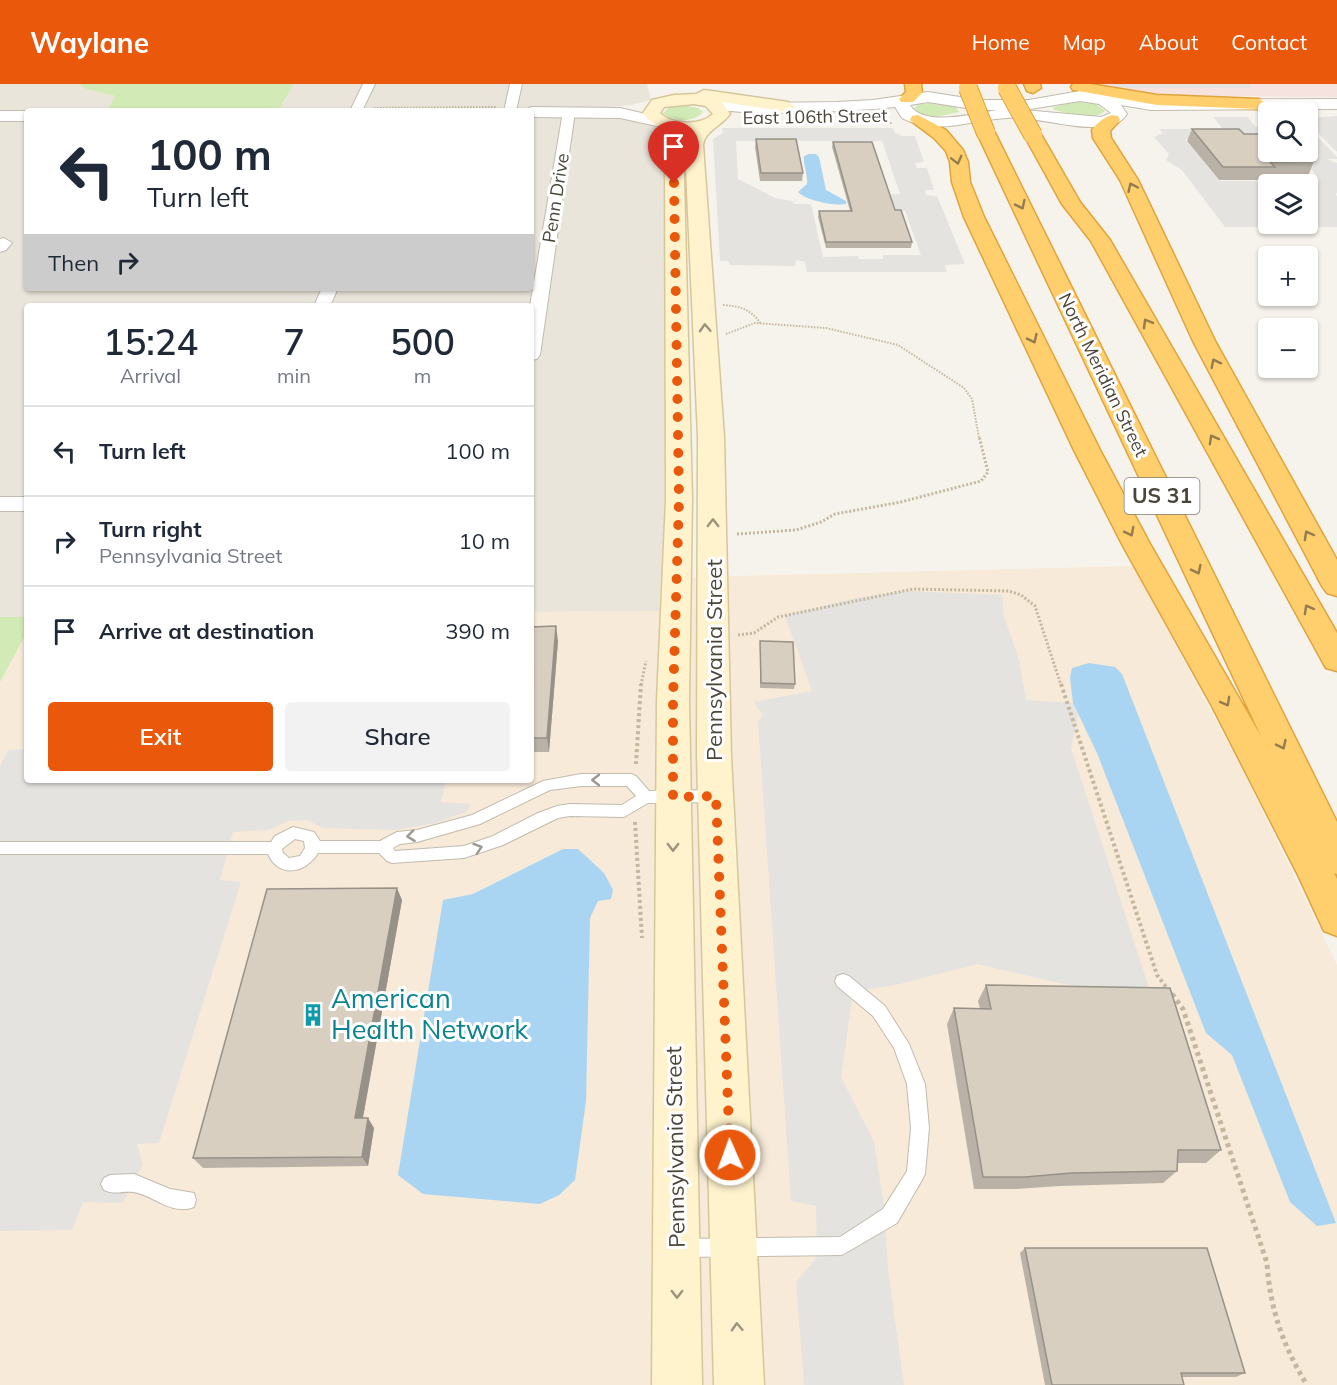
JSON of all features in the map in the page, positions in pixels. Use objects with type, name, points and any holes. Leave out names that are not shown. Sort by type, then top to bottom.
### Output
[{"type":"highway","name":"North Meridian Street","points":[[967,86],[986,134],[1337,859]]},
{"type":"highway","points":[[1006,86],[1042,134]]},
{"type":"highway","points":[[1033,86],[1042,134]]},
{"type":"highway","points":[[1076,86],[1096,97]]},
{"type":"highway","points":[[1076,86],[1156,100],[1258,104]]},
{"type":"highway","points":[[912,105],[954,150],[961,182],[975,217],[1087,450],[1136,544],[1228,705],[1315,871],[1337,920]]},
{"type":"highway","points":[[1113,120],[1101,130],[1102,138],[1126,174],[1204,341],[1337,586]]},
{"type":"highway","name":"US 31","points":[[1042,134],[1072,204],[1100,240],[1337,660]]},
{"type":"main road","points":[[658,112],[666,93],[664,84]]},
{"type":"main road","points":[[687,84],[712,109]]},
{"type":"main road","points":[[658,112],[686,99],[712,109],[788,107]]},
{"type":"main road","points":[[658,112],[688,127],[712,109]]},
{"type":"main road","name":"Pennsylvania Street","points":[[712,109],[694,140],[712,468],[716,796],[739,1385]]},
{"type":"main road","name":"Pennsylvania Street","points":[[658,112],[672,133],[674,144],[679,499],[673,701],[660,797],[676,1248],[677,1385]]},
{"type":"street","points":[[358,108],[369,84]]},
{"type":"street","points":[[505,108],[516,84]]},
{"type":"street","points":[[912,105],[932,97],[970,104],[1003,105],[1035,104],[1068,96],[1096,97],[1151,105],[1258,104]]},
{"type":"street","points":[[1096,97],[1117,109],[1118,116],[1113,120]]},
{"type":"street","points":[[1318,104],[1337,104]]},
{"type":"street","points":[[912,105],[947,122],[1008,113],[1087,122],[1170,113],[1337,111]]},
{"type":"street","name":"East 106th Street","points":[[712,109],[758,116],[878,114],[912,105]]},
{"type":"street","name":"East 106th Street","points":[[788,107],[912,105]]},
{"type":"street","points":[[534,112],[658,112]]},
{"type":"street","name":"Penn Drive","points":[[534,338],[573,112]]},
{"type":"street","points":[[0,116],[24,116]]},
{"type":"street","points":[[0,504],[24,504]]},
{"type":"lane","points":[[313,848],[382,847],[397,838],[443,830],[475,820],[548,786],[563,782],[631,780],[660,797]]},
{"type":"lane","points":[[382,847],[392,857],[445,855],[464,852],[498,841],[557,812],[570,810],[624,811],[660,797],[716,796]]},
{"type":"lane","points":[[443,830],[445,855]]},
{"type":"lane","points":[[301,833],[312,840],[313,848],[303,861],[291,864],[280,862],[276,858],[275,848],[278,841],[285,836],[301,833]]},
{"type":"lane","points":[[0,848],[275,848]]},
{"type":"lane","points":[[676,1248],[842,1246],[890,1216],[916,1174],[920,1128],[916,1084],[901,1044],[879,1011],[843,981]]},
{"type":"lane","points":[[110,1184],[134,1183],[170,1197],[187,1200]]},
{"type":"path","points":[[720,304],[745,308],[757,316],[760,323]]},
{"type":"path","points":[[722,335],[760,323],[826,328],[898,345],[964,388],[972,399],[981,450],[988,472],[981,481],[902,502],[836,514],[821,522],[796,530],[734,534]]},
{"type":"path","points":[[737,635],[754,633],[778,617],[913,589],[1009,591],[1021,595],[1035,606],[1157,975],[1183,1009],[1267,1263],[1269,1293],[1276,1326],[1288,1355],[1307,1385]]},
{"type":"shaded area","points":[[0,84],[79,84],[86,89],[115,96],[109,108],[24,108],[24,112],[0,112]]},
{"type":"shaded area","points":[[294,84],[647,84],[651,100],[631,105],[588,109],[280,108]]},
{"type":"shaded area","points":[[1096,84],[1337,84],[1337,97],[1172,96]]},
{"type":"shaded area","points":[[1110,84],[1250,84],[1252,88],[1122,88]]},
{"type":"shaded area","points":[[534,115],[618,116],[649,122],[660,128],[666,143],[669,357],[660,611],[534,612],[534,303],[24,303],[24,617],[0,617],[0,118],[24,118],[24,291],[534,291]]},
{"type":"shaded area","points":[[1337,116],[1337,152],[1318,133],[1318,117]]},
{"type":"shaded area","points":[[1213,117],[1247,117],[1258,127],[1258,141],[1241,139],[1185,139],[1219,181],[1258,181],[1258,227],[1225,227],[1182,170],[1166,160],[1169,154],[1154,137],[1163,133],[1159,129],[1223,129]]},
{"type":"shaded area","points":[[722,128],[893,128],[895,133],[903,136],[915,136],[924,162],[915,163],[917,168],[927,168],[934,190],[925,190],[926,195],[937,196],[965,264],[945,265],[947,272],[807,272],[805,262],[796,260],[795,266],[730,265],[728,261],[720,261],[713,139],[723,133]],"holes":[[[736,141],[882,141],[900,194],[863,195],[868,211],[905,211],[921,255],[883,255],[883,259],[859,259],[858,256],[823,257],[811,204],[795,204],[775,198],[738,179]]]},
{"type":"shaded area","points":[[1318,137],[1337,157],[1337,159],[1327,159],[1337,163],[1337,193],[1335,194],[1337,196],[1337,227],[1318,227],[1318,174],[1315,174],[1304,162],[1318,162]]},
{"type":"shaded area","points":[[1133,566],[1242,769],[1337,965],[1337,1385],[0,1385],[0,682],[24,638],[24,783],[534,783],[534,612],[659,611],[660,578]]},
{"type":"shaded area","points":[[908,591],[1002,595],[1004,616],[1019,659],[1026,700],[1073,703],[1078,715],[1071,748],[1151,994],[1090,990],[977,964],[900,984],[853,992],[841,1077],[874,1142],[884,1206],[888,1269],[904,1385],[804,1385],[796,1282],[817,1257],[816,1206],[791,1201],[758,721],[763,716],[754,702],[812,691],[785,616],[856,598]]},
{"type":"shaded area","points":[[24,749],[24,783],[445,783],[441,802],[471,804],[466,812],[435,823],[396,830],[323,828],[307,820],[288,821],[268,830],[233,832],[220,880],[241,882],[159,1143],[137,1144],[143,1164],[123,1203],[83,1202],[72,1230],[0,1231],[0,766],[8,750]]},
{"type":"green space","points":[[79,84],[294,84],[280,108],[109,108],[115,96],[86,89]]},
{"type":"green space","points":[[1075,102],[1095,103],[1105,111],[1094,116],[1074,115],[1054,110],[1053,107]]},
{"type":"green space","points":[[935,103],[956,107],[959,112],[929,116],[914,108],[919,104]]},
{"type":"green space","points":[[681,105],[698,108],[703,112],[689,120],[678,120],[663,113],[670,107]]},
{"type":"green space","points":[[0,617],[24,617],[24,638],[0,682]]},
{"type":"water","points":[[816,154],[819,157],[826,190],[846,201],[846,204],[821,202],[798,192],[807,184],[804,156]]},
{"type":"water","points":[[1089,663],[1115,667],[1122,674],[1336,1223],[1317,1226],[1290,1202],[1232,1055],[1206,1033],[1097,753],[1073,703],[1070,678],[1072,668]]},
{"type":"water","points":[[563,849],[578,849],[604,873],[613,890],[611,899],[598,901],[590,918],[586,1101],[575,1180],[559,1195],[540,1204],[423,1194],[398,1175],[443,900],[473,894]]},
{"type":"building","points":[[1192,129],[1239,129],[1244,134],[1258,134],[1258,162],[1270,162],[1275,167],[1223,167]]},
{"type":"building","points":[[756,139],[796,139],[803,173],[761,173]]},
{"type":"building","points":[[833,142],[872,142],[895,210],[901,210],[912,242],[826,242],[819,211],[852,211]]},
{"type":"building","points":[[556,626],[547,738],[534,738],[534,627]]},
{"type":"building","points":[[760,641],[793,642],[795,684],[761,683]]},
{"type":"building","name":"American Health Network","points":[[397,888],[355,1118],[368,1118],[362,1157],[193,1158],[267,889]]},
{"type":"building","points":[[986,985],[1170,988],[1221,1150],[1178,1150],[1177,1171],[983,1177],[954,1008],[991,1009]]},
{"type":"building","points":[[1025,1248],[1207,1248],[1245,1373],[1181,1373],[1184,1385],[1052,1385]]},
{"type":"place","name":"American Health Network","points":[[313,1015]]},
{"type":"route","points":[[674,183],[679,499],[673,701],[673,797],[716,796],[730,1155]]}]
